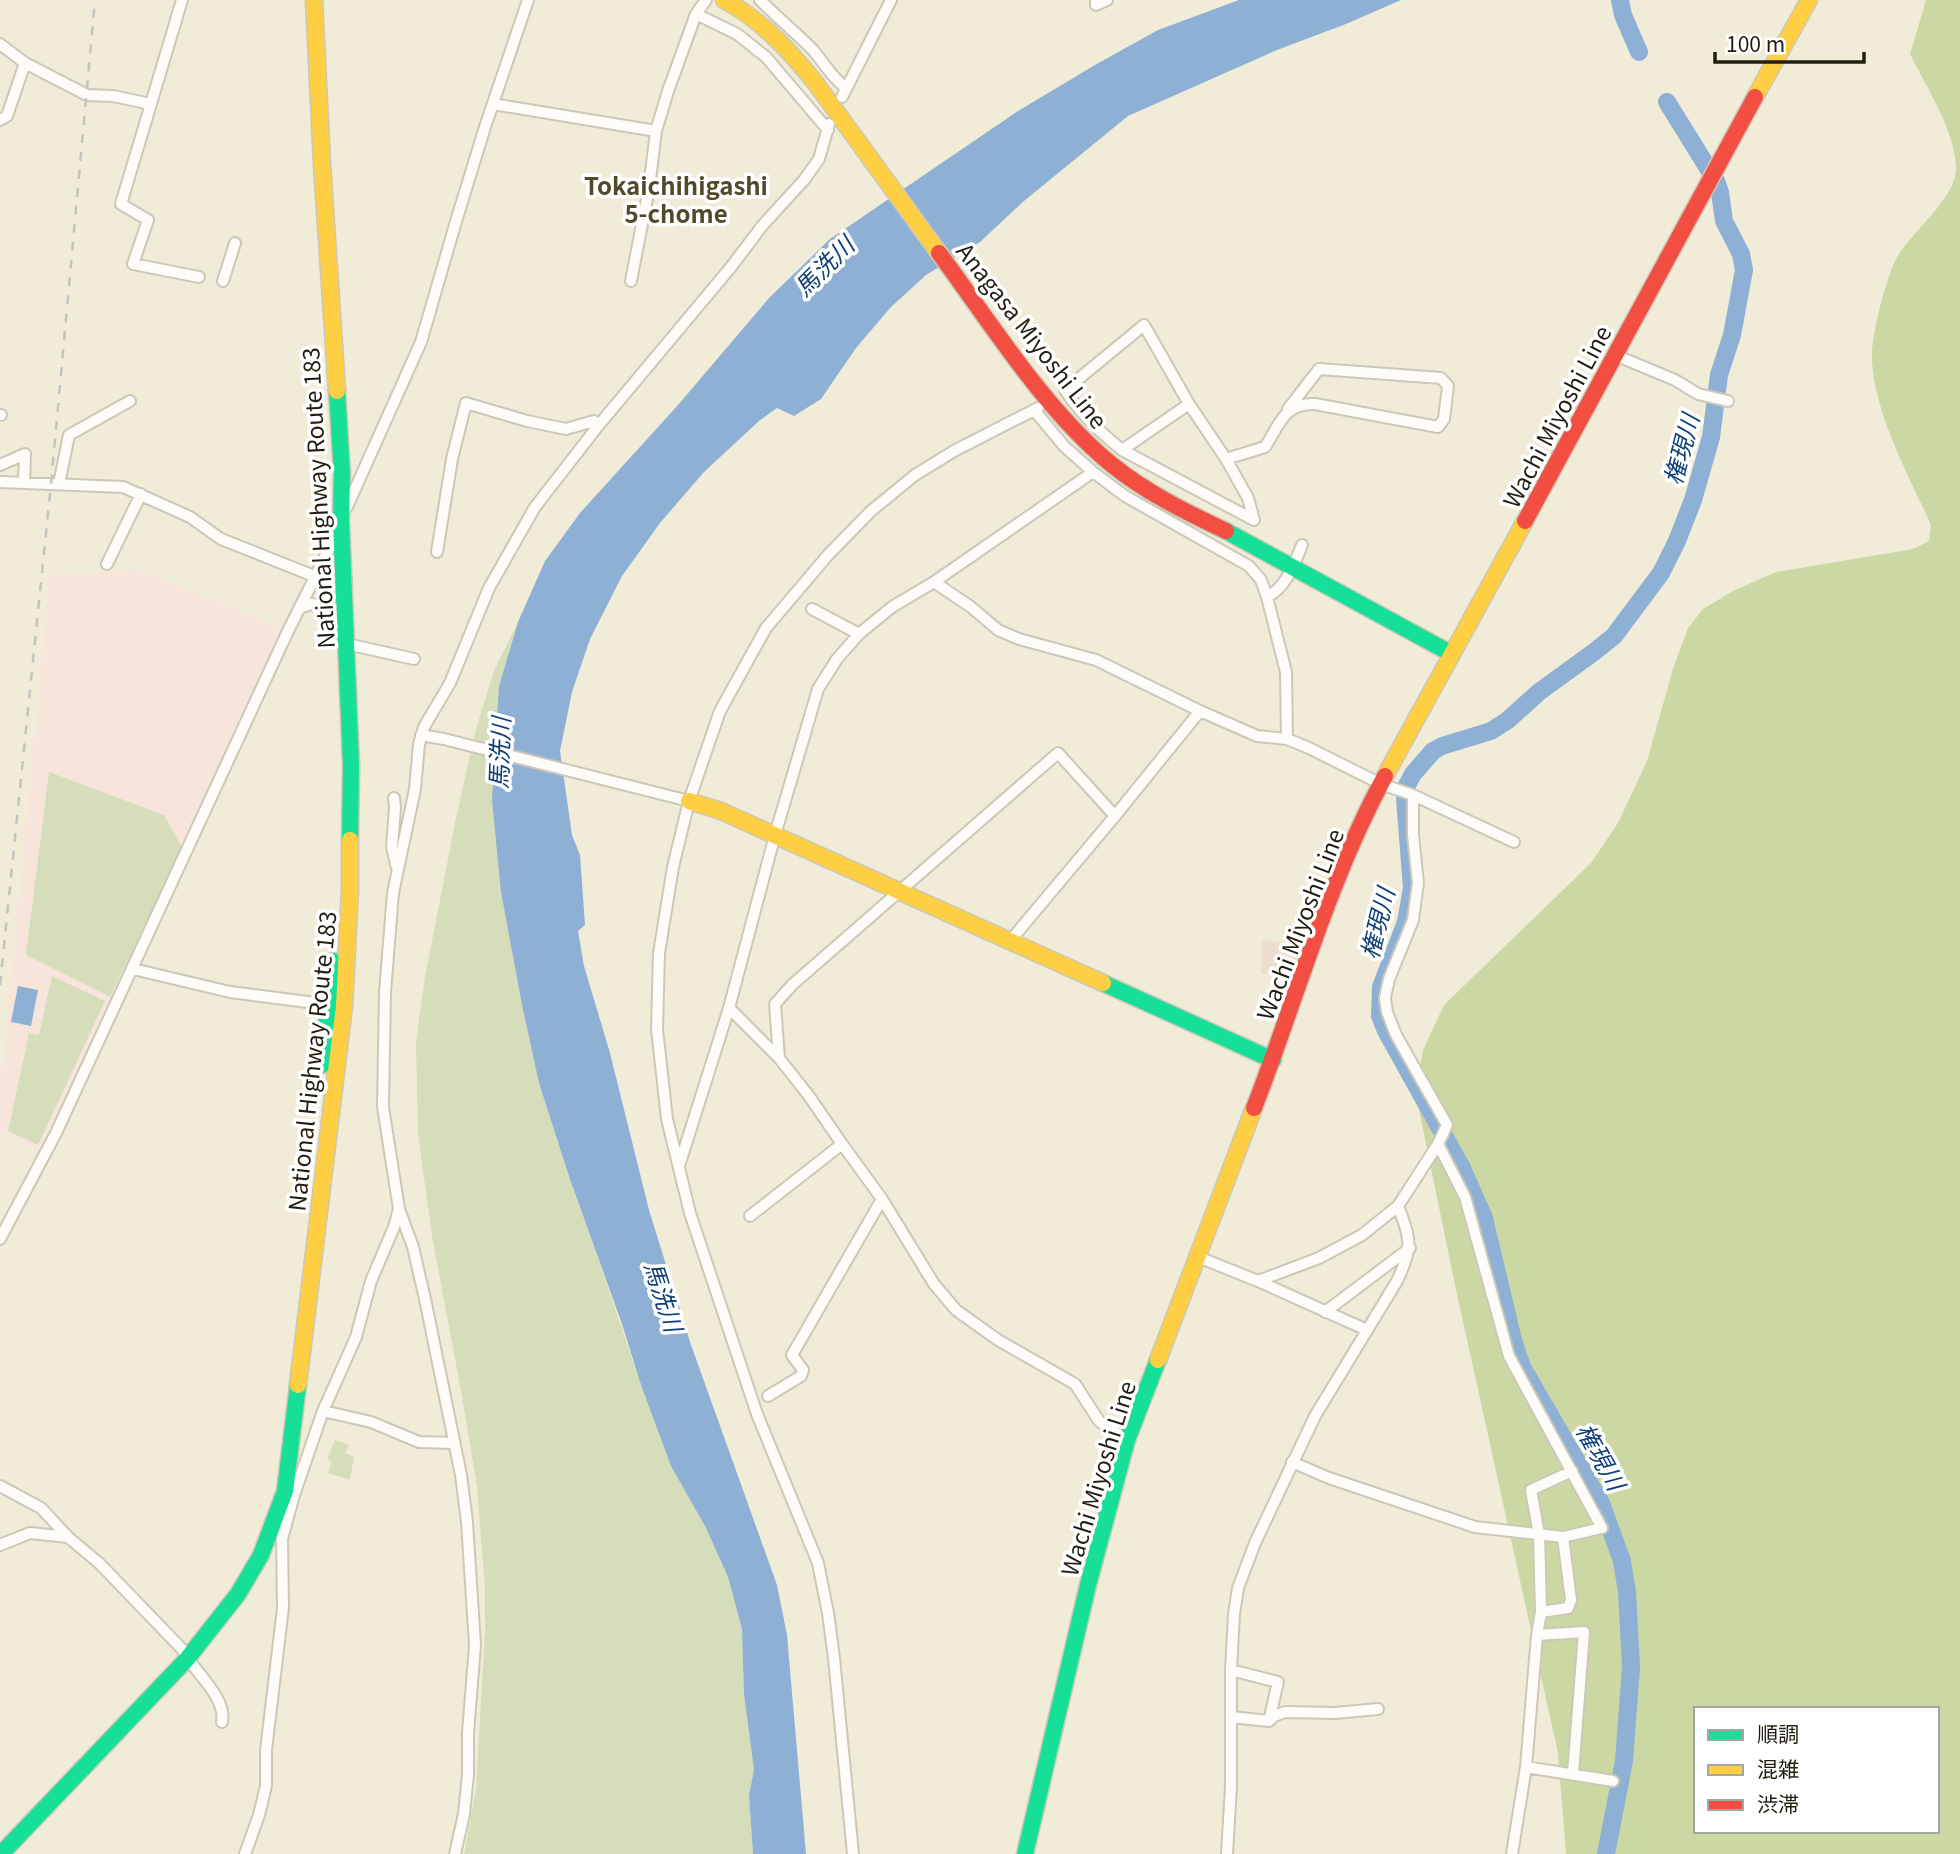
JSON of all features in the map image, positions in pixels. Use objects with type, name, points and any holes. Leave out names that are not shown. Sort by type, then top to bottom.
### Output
[{"type":"main road","name":"National Highway Route 183","points":[[302,0],[334,622],[338,765],[337,1005]]},
{"type":"main road","name":"National Highway Route 183","points":[[1,1854],[184,1654],[226,1590],[284,1491],[289,1360],[351,890],[351,765],[341,462],[314,0]]},
{"type":"main road","name":"Anagasa Miyoshi Line","points":[[724,0],[747,13],[787,48],[1028,374],[1061,416],[1095,451],[1125,475],[1173,503],[1452,654]]},
{"type":"main road","name":"Wachi Miyoshi Line","points":[[1025,1854],[1090,1574],[1127,1440],[1273,1060],[1328,899],[1348,851],[1388,786],[1452,654],[1809,0]]},
{"type":"main road","points":[[682,799],[721,811],[1273,1060]]},
{"type":"main road","name":"National Highway Route 183","points":[[0,1837],[184,1654]]},
{"type":"street","points":[[182,0],[121,204],[148,220],[133,264],[199,277]]},
{"type":"street","points":[[0,1239],[56,1133],[133,969],[299,608],[331,546],[421,342],[457,218],[528,0]]},
{"type":"street","points":[[631,281],[649,188],[656,131],[696,14],[706,0]]},
{"type":"street","points":[[760,0],[817,55],[844,93],[891,0]]},
{"type":"street","points":[[1096,0],[1096,5],[1107,0]]},
{"type":"street","points":[[455,1854],[464,1814],[468,1774],[468,1733],[475,1645],[467,1522],[461,1475],[413,1247],[399,1209],[383,1107],[385,992],[393,893],[415,789],[421,735],[450,683],[489,588],[535,507],[598,426],[819,159],[828,127],[766,57],[737,34],[696,14]]},
{"type":"street","points":[[0,44],[25,64],[87,95],[113,96],[151,104]]},
{"type":"street","points":[[0,120],[7,116],[25,64]]},
{"type":"street","points":[[494,104],[656,131]]},
{"type":"street","points":[[223,281],[234,243]]},
{"type":"street","points":[[1144,326],[1189,404],[1226,459],[1248,498],[1254,520],[1122,450],[1074,404],[1065,390],[1144,326]]},
{"type":"street","points":[[1615,355],[1675,380],[1698,394],[1725,400]]},
{"type":"street","points":[[1226,459],[1265,447],[1288,410],[1319,369],[1441,378],[1448,386],[1444,419],[1438,426],[1315,404],[1301,403],[1288,410]]},
{"type":"street","points":[[59,484],[69,435],[130,401]]},
{"type":"street","points":[[437,552],[452,460],[466,403],[566,429],[594,421]]},
{"type":"street","points":[[1122,450],[1189,404]]},
{"type":"street","points":[[853,1854],[831,1635],[818,1563],[757,1414],[690,1213],[667,1119],[657,1030],[659,953],[682,799],[720,710],[766,628],[828,555],[871,511],[915,475],[954,451],[1036,409],[1064,446],[1093,472],[1125,496],[1250,566],[1261,580],[1286,672],[1287,739]]},
{"type":"street","points":[[0,465],[25,454],[24,483]]},
{"type":"street","points":[[341,462],[352,470],[364,470]]},
{"type":"street","points":[[678,1168],[729,1008],[818,688],[859,634],[892,607],[934,582],[1093,472]]},
{"type":"street","points":[[0,482],[123,487],[191,517],[221,539],[314,576]]},
{"type":"street","points":[[107,564],[141,494]]},
{"type":"street","points":[[1267,597],[1277,591],[1293,566],[1302,545]]},
{"type":"street","points":[[934,582],[971,607],[998,630],[1019,639],[1097,660],[1257,736],[1287,739],[1309,748],[1514,842]]},
{"type":"street","points":[[299,608],[312,604],[324,606],[334,622]]},
{"type":"street","points":[[812,609],[859,634]]},
{"type":"street","points":[[346,643],[414,659]]},
{"type":"street","points":[[1010,941],[1200,711]]},
{"type":"street","points":[[421,735],[682,799]]},
{"type":"street","points":[[779,1058],[775,1004],[792,985],[1058,753],[1115,816]]},
{"type":"street","points":[[1258,1281],[1319,1258],[1362,1235],[1398,1206],[1447,1125],[1396,1035],[1385,998],[1389,979],[1413,920],[1418,883],[1410,794]]},
{"type":"street","points":[[394,798],[392,847],[397,871]]},
{"type":"street","points":[[133,969],[230,992],[337,1005]]},
{"type":"street","points":[[729,1008],[779,1058],[809,1096],[882,1199],[934,1284],[956,1310],[998,1340],[1075,1384],[1099,1421],[1127,1440]]},
{"type":"street","points":[[1292,1462],[1329,1478],[1475,1527],[1563,1537],[1602,1528],[1509,1356],[1465,1197],[1439,1142]]},
{"type":"street","points":[[750,1216],[842,1144]]},
{"type":"street","points":[[768,1396],[801,1376],[803,1370],[792,1355],[882,1199]]},
{"type":"street","points":[[1227,1854],[1231,1786],[1231,1670],[1238,1588],[1255,1543],[1315,1416],[1406,1263],[1410,1248],[1398,1206]]},
{"type":"street","points":[[245,1854],[259,1815],[265,1786],[283,1608],[284,1491],[356,1337],[370,1281],[399,1209]]},
{"type":"street","points":[[1325,1312],[1410,1248]]},
{"type":"street","points":[[1198,1257],[1367,1330]]},
{"type":"street","points":[[323,1411],[371,1422],[419,1441],[454,1443]]},
{"type":"street","points":[[1512,1854],[1526,1767],[1537,1635],[1542,1612],[1539,1534],[1531,1490],[1572,1471]]},
{"type":"street","points":[[0,1486],[41,1508],[68,1537],[99,1563],[184,1654],[218,1698],[224,1714],[222,1722]]},
{"type":"street","points":[[0,1545],[30,1533],[68,1537]]},
{"type":"street","points":[[1542,1612],[1568,1608],[1572,1600],[1563,1537]]},
{"type":"street","points":[[1537,1635],[1584,1632],[1573,1774]]},
{"type":"street","points":[[1231,1670],[1278,1682],[1269,1721]]},
{"type":"street","points":[[1269,1721],[1285,1712],[1335,1713],[1378,1709]]},
{"type":"street","points":[[1231,1717],[1269,1721]]},
{"type":"street","points":[[1526,1767],[1613,1781]]},
{"type":"shaded area","points":[[138,569],[287,631],[38,1149],[0,1131],[0,1091],[50,576]]},
{"type":"shaded area","points":[[1262,940],[1308,945],[1296,976],[1261,974]]},
{"type":"green space","points":[[1926,0],[1960,0],[1960,1854],[1566,1854],[1558,1753],[1416,1095],[1423,1050],[1444,1005],[1591,863],[1618,823],[1647,761],[1673,669],[1688,628],[1703,609],[1733,591],[1776,572],[1913,549],[1929,541],[1931,525],[1903,466],[1879,403],[1874,382],[1872,351],[1876,322],[1894,263],[1943,201],[1955,177],[1954,152],[1939,109],[1910,54]]},
{"type":"green space","points":[[518,622],[499,686],[501,892],[522,1005],[539,1083],[641,1385],[728,1577],[742,1629],[744,1694],[754,1770],[749,1795],[753,1854],[464,1854],[476,1788],[485,1589],[477,1486],[432,1236],[418,1134],[416,1042],[425,977],[476,729],[494,671]]},
{"type":"green space","points":[[49,772],[164,815],[182,847],[110,997],[26,955]]},
{"type":"green space","points":[[52,976],[105,1001],[38,1145],[8,1131],[29,1033],[39,1035]]},
{"type":"green space","points":[[335,1440],[349,1445],[345,1453],[354,1457],[350,1480],[328,1473],[332,1462],[327,1459]]},
{"type":"water","name":"馬洗川","points":[[1239,0],[1401,0],[1277,50],[1128,116],[1024,201],[980,242],[926,275],[891,307],[856,348],[821,399],[794,416],[777,408],[759,421],[704,472],[660,523],[622,576],[590,639],[572,692],[560,751],[572,835],[580,855],[585,925],[578,931],[584,966],[610,1053],[649,1210],[690,1342],[777,1585],[787,1635],[806,1854],[753,1854],[749,1795],[754,1770],[744,1694],[742,1629],[728,1577],[705,1526],[671,1466],[641,1385],[539,1083],[522,1005],[501,892],[492,800],[499,686],[518,622],[545,561],[580,513],[678,405],[769,298],[830,239],[1018,111],[1095,65],[1158,30]]},
{"type":"water","points":[[18,986],[38,990],[31,1026],[11,1022]]},
{"type":"waterway","name":"権現川","points":[[1620,0],[1623,15],[1639,52]]},
{"type":"waterway","name":"権現川","points":[[1606,1854],[1624,1761],[1631,1667],[1627,1592],[1622,1561],[1601,1503],[1522,1367],[1484,1218],[1461,1166],[1386,1031],[1380,1016],[1381,987],[1406,922],[1412,888],[1405,799],[1407,785],[1413,774],[1433,751],[1491,731],[1508,720],[1539,692],[1614,636],[1661,573],[1693,500],[1711,437],[1719,375],[1732,335],[1744,270],[1741,254],[1724,221],[1716,181],[1667,102]]},
{"type":"railway","points":[[0,985],[51,484],[95,0]]},
{"type":"traffic: fast","points":[[337,391],[351,765],[350,840]]},
{"type":"traffic: fast","points":[[1226,531],[1452,654]]},
{"type":"traffic: fast","points":[[322,1065],[333,961]]},
{"type":"traffic: fast","points":[[1103,983],[1273,1060]]},
{"type":"traffic: fast","points":[[1025,1854],[1088,1585],[1127,1440],[1158,1360]]},
{"type":"traffic: fast","points":[[1,1854],[187,1659],[238,1594],[261,1555],[285,1491],[298,1385]]},
{"type":"traffic: slow","points":[[314,0],[337,391]]},
{"type":"traffic: slow","points":[[724,0],[762,26],[804,69],[939,253]]},
{"type":"traffic: slow","points":[[1755,97],[1809,0]]},
{"type":"traffic: slow","points":[[1385,776],[1525,521]]},
{"type":"traffic: slow","points":[[689,801],[721,811],[1103,983]]},
{"type":"traffic: slow","points":[[298,1385],[344,1006],[350,840]]},
{"type":"traffic: slow","points":[[1158,1360],[1254,1108]]},
{"type":"traffic: jam","points":[[1525,521],[1755,97]]},
{"type":"traffic: jam","points":[[939,253],[1019,364],[1086,442],[1138,484],[1226,531]]},
{"type":"traffic: jam","points":[[1254,1108],[1330,898],[1385,776]]},
{"type":"district","name":"Tokaichihigashi 5-chome","points":[[676,198]]}]
